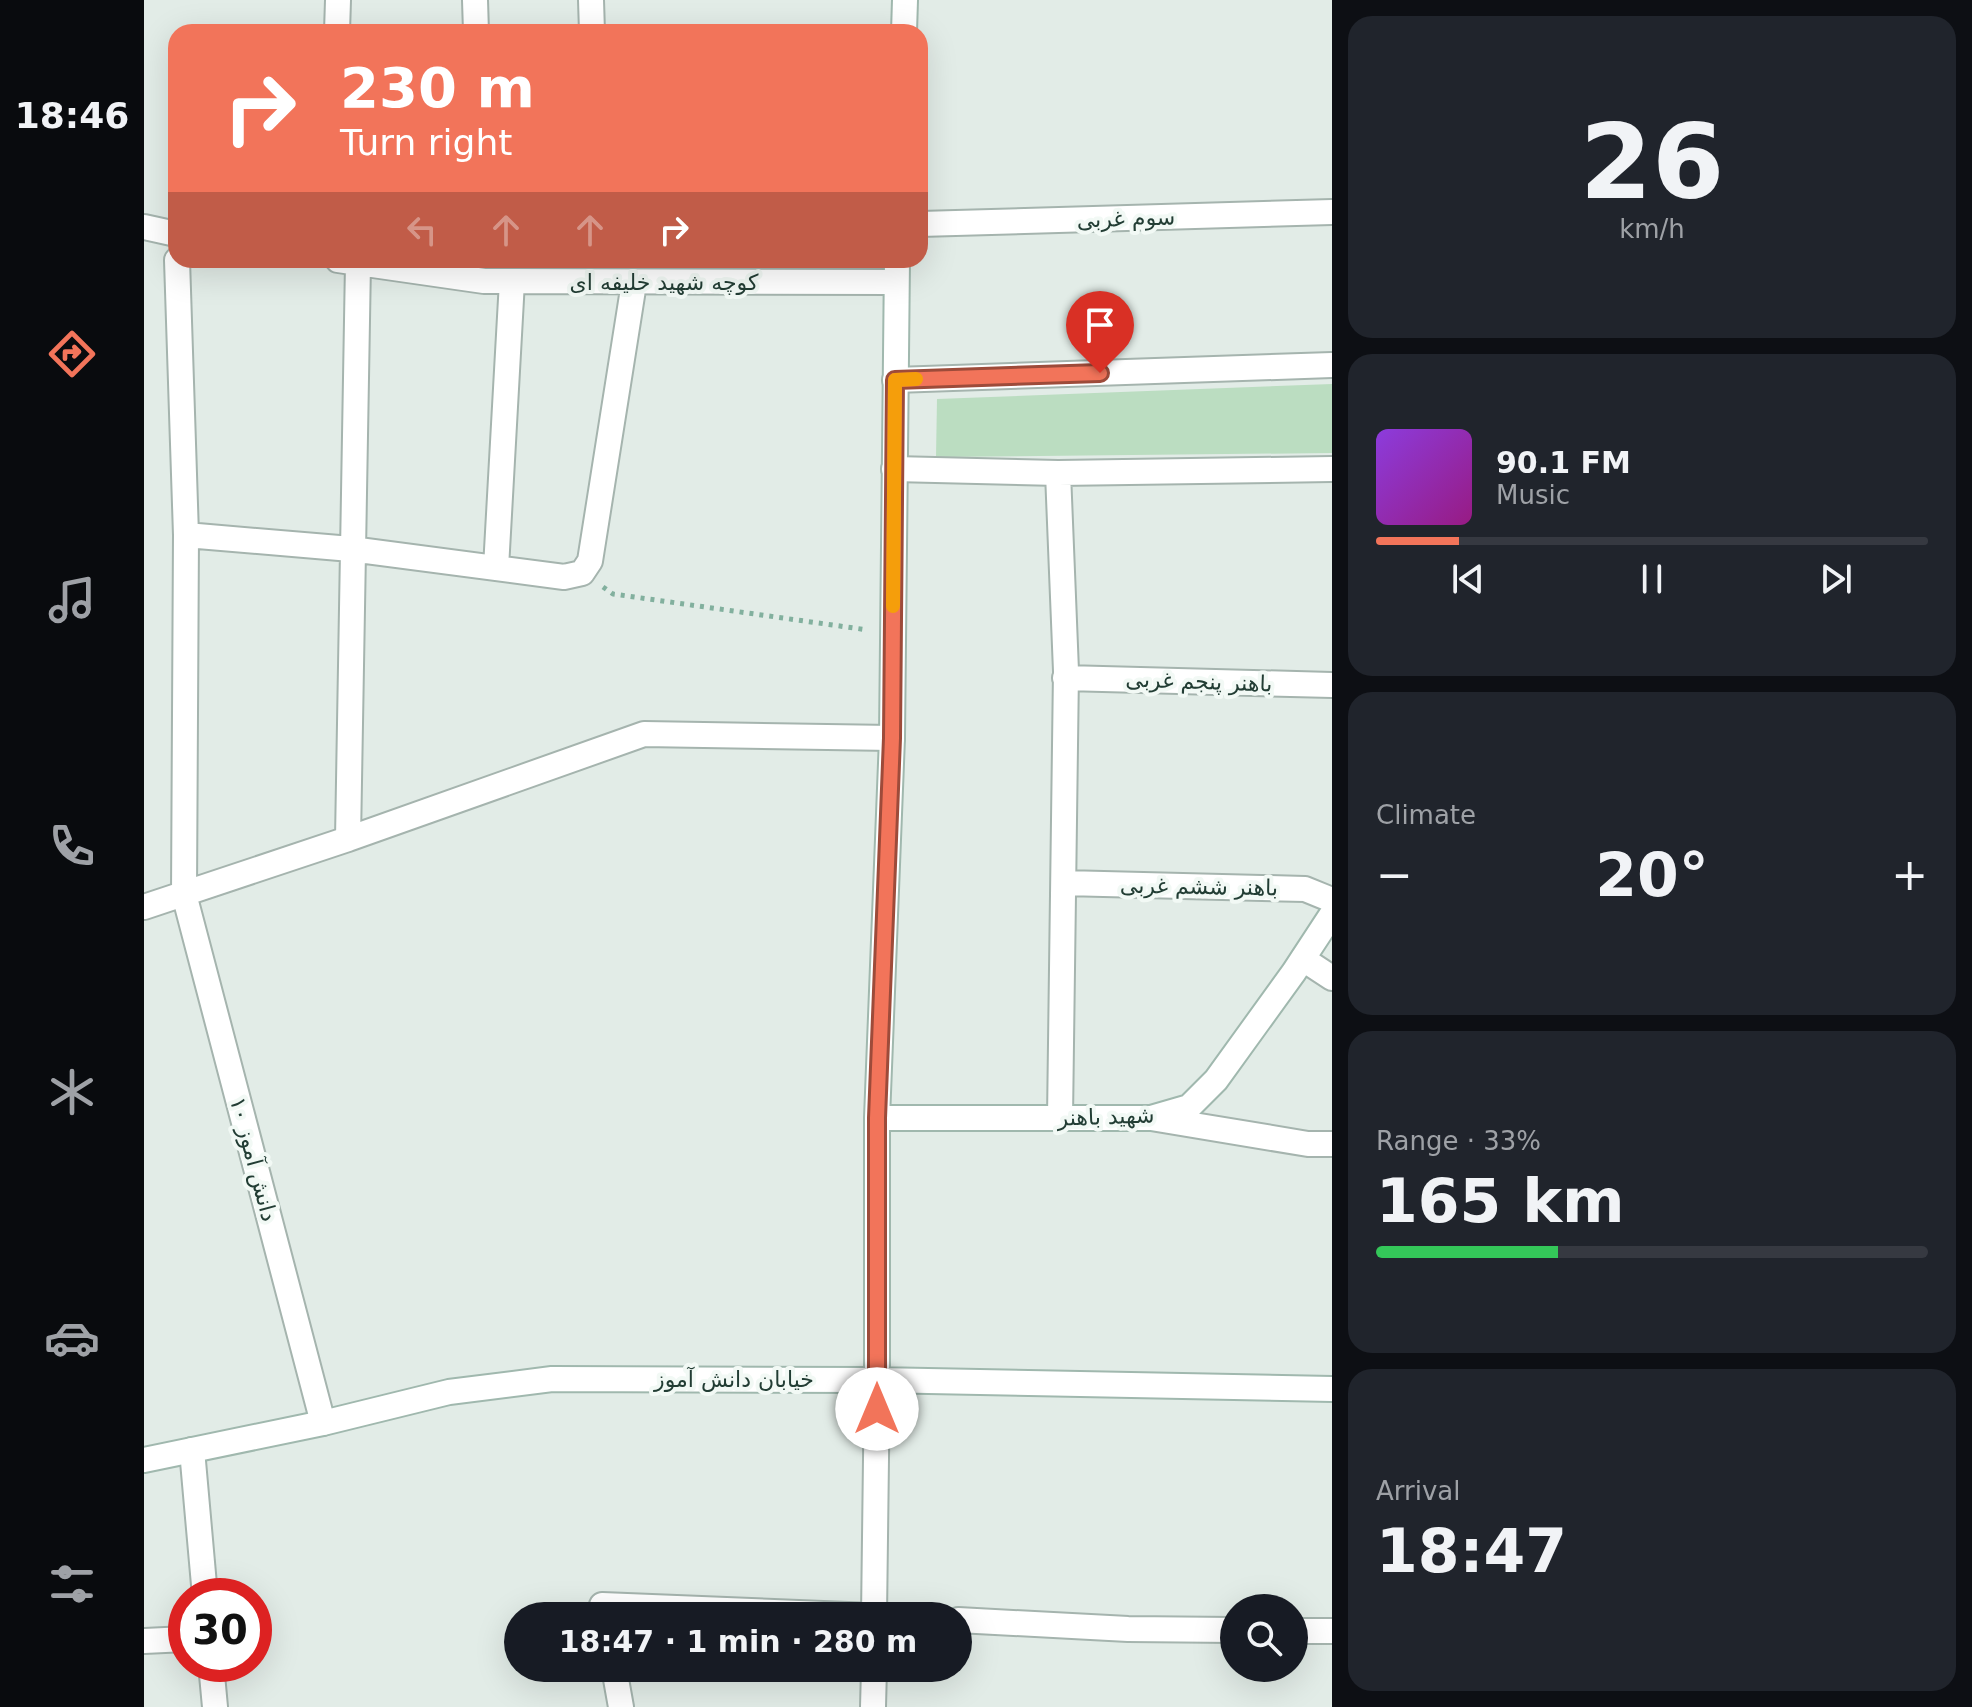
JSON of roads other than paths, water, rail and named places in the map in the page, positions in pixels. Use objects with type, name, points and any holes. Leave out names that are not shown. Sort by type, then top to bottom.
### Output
[{"type":"street","points":[[337,24],[338,0]]},
{"type":"street","points":[[475,0],[476,24]]},
{"type":"street","points":[[591,0],[592,24]]},
{"type":"street","points":[[904,24],[905,0]]},
{"type":"street","name":"سوم غربی","points":[[928,224],[1332,212]]},
{"type":"street","points":[[144,227],[168,232]]},
{"type":"street","name":"دانش آموز ۱۰","points":[[177,268],[186,535],[184,894],[323,1423]]},
{"type":"street","points":[[348,268],[351,549],[348,839]]},
{"type":"street","name":"کوچه شهید خلیفه ای","points":[[450,268],[484,270],[512,281],[604,272],[634,283],[896,271]]},
{"type":"street","points":[[874,1602],[877,1118],[892,738],[896,271]]},
{"type":"street","points":[[496,568],[512,281]]},
{"type":"street","points":[[186,535],[351,549],[564,577],[582,573],[590,561],[634,283]]},
{"type":"street","points":[[895,380],[1332,365]]},
{"type":"street","points":[[894,469],[1058,473],[1332,469]]},
{"type":"street","points":[[1058,473],[1065,678],[1060,1118]]},
{"type":"street","name":"باهنر پنجم غربی","points":[[1065,678],[1332,685]]},
{"type":"street","points":[[144,907],[348,839],[644,734],[892,738]]},
{"type":"street","name":"باهنر ششم غربی","points":[[1064,883],[1305,889],[1332,900]]},
{"type":"street","name":"شهید باهنر","points":[[877,1118],[1151,1118],[1189,1107],[1216,1080],[1332,914]]},
{"type":"street","points":[[1303,959],[1332,978]]},
{"type":"street","points":[[1151,1118],[1308,1144],[1332,1144]]},
{"type":"street","name":"خیابان دانش آموز","points":[[144,1460],[323,1423],[449,1392],[552,1379],[877,1380],[1332,1389]]},
{"type":"street","points":[[192,1450],[203,1578]]},
{"type":"street","points":[[972,1621],[1128,1629],[1220,1630]]},
{"type":"street","points":[[1308,1631],[1332,1631]]},
{"type":"street","points":[[144,1641],[168,1640]]},
{"type":"street","points":[[213,1682],[215,1707]]},
{"type":"street","points":[[617,1682],[621,1707]]},
{"type":"street","points":[[873,1707],[874,1682]]}]
